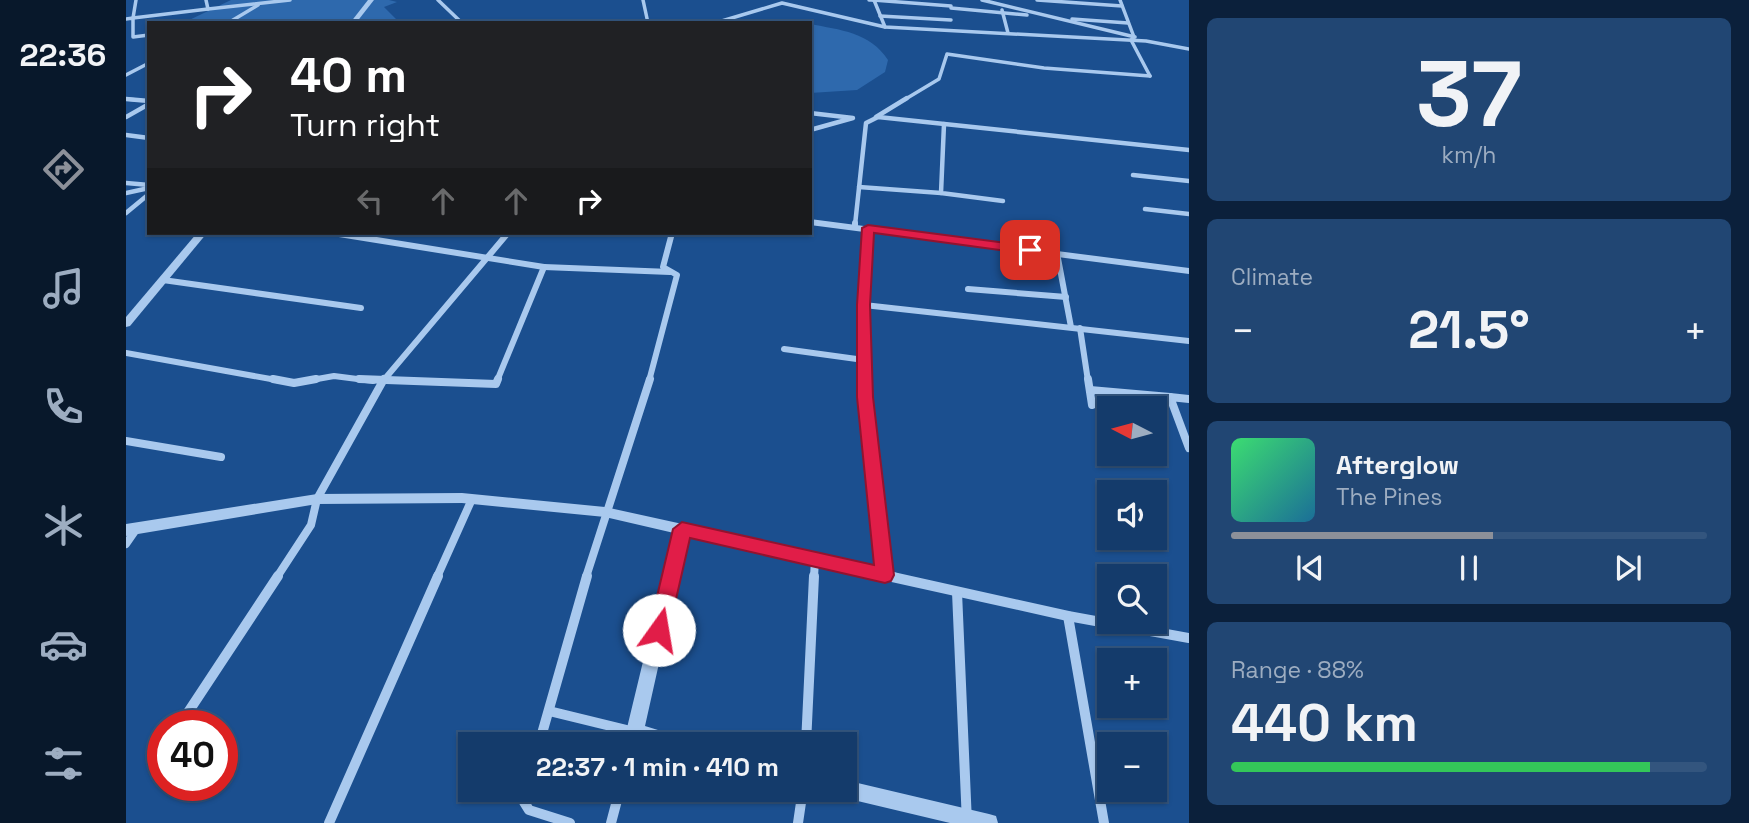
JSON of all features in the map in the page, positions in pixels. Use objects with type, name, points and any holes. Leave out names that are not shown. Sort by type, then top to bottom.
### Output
[{"type":"street","points":[[136,0],[134,37],[147,35]]},
{"type":"street","points":[[206,0],[208,9]]},
{"type":"street","points":[[126,19],[290,0]]},
{"type":"street","points":[[355,21],[371,0]]},
{"type":"street","points":[[438,0],[460,21]]},
{"type":"street","points":[[643,0],[648,21]]},
{"type":"street","points":[[872,0],[1049,16]]},
{"type":"street","points":[[872,0],[885,27]]},
{"type":"street","points":[[951,0],[951,30]]},
{"type":"street","points":[[982,0],[1001,2],[1133,39]]},
{"type":"street","points":[[1037,0],[1122,6]]},
{"type":"street","points":[[866,123],[939,79],[947,54],[1044,68],[1150,76],[1119,0]]},
{"type":"street","points":[[722,21],[784,2],[885,27],[1133,39],[1189,49]]},
{"type":"street","points":[[1001,2],[1008,33]]},
{"type":"street","points":[[231,21],[258,5]]},
{"type":"street","points":[[880,16],[951,20]]},
{"type":"street","points":[[1061,19],[1128,23]]},
{"type":"street","points":[[126,75],[147,65]]},
{"type":"street","points":[[126,99],[147,103]]},
{"type":"street","points":[[126,117],[147,104]]},
{"type":"street","points":[[812,113],[853,118],[812,129]]},
{"type":"street","points":[[866,123],[878,117],[1189,150]]},
{"type":"street","points":[[855,227],[866,123]]},
{"type":"street","points":[[941,193],[944,124]]},
{"type":"street","points":[[126,135],[147,138]]},
{"type":"street","points":[[1133,175],[1189,181]]},
{"type":"street","points":[[126,183],[147,187]]},
{"type":"street","points":[[859,187],[1003,201]]},
{"type":"street","points":[[126,193],[147,188]]},
{"type":"street","points":[[126,213],[147,196]]},
{"type":"street","points":[[1145,209],[1189,214]]},
{"type":"street","points":[[812,222],[1189,271]]},
{"type":"street","points":[[868,228],[863,305],[865,397],[885,575]]},
{"type":"street","points":[[126,324],[200,235]]},
{"type":"street","points":[[348,235],[429,246],[485,260],[544,267],[634,273],[671,272]]},
{"type":"street","points":[[190,710],[312,525],[317,499],[382,382],[506,235]]},
{"type":"street","points":[[543,732],[605,512],[643,404],[677,275],[663,267],[671,235]]},
{"type":"street","points":[[1057,253],[1093,405]]},
{"type":"street","points":[[126,353],[294,383],[334,376],[382,382],[496,384],[544,267]]},
{"type":"street","points":[[163,280],[361,308]]},
{"type":"street","points":[[968,289],[1066,297]]},
{"type":"street","points":[[863,305],[1189,341]]},
{"type":"street","points":[[784,349],[864,360]]},
{"type":"street","points":[[1090,390],[1189,399]]},
{"type":"street","points":[[1170,397],[1189,447]]},
{"type":"street","points":[[126,442],[221,457]]},
{"type":"street","points":[[129,535],[317,499],[472,499],[605,512],[1068,616],[1189,638]]},
{"type":"street","points":[[329,823],[472,499]]},
{"type":"street","points":[[635,732],[682,529]]},
{"type":"street","points":[[807,732],[815,559]]},
{"type":"street","points":[[957,592],[967,820]]},
{"type":"street","points":[[1068,616],[1104,823]]},
{"type":"street","points":[[549,710],[616,732]]},
{"type":"street","points":[[857,792],[967,820],[989,823]]},
{"type":"street","points":[[524,802],[529,810],[570,823]]},
{"type":"street","points":[[611,823],[617,802]]},
{"type":"street","points":[[798,823],[801,802]]},
{"type":"shaded area","points":[[231,0],[389,0],[397,2],[384,7],[398,21],[187,21]]},
{"type":"shaded area","points":[[812,24],[863,38],[872,43],[888,60],[885,72],[857,90],[812,93]]},
{"type":"route","points":[[659,630],[682,529],[885,575],[865,397],[863,305],[868,228],[1030,250]]}]
